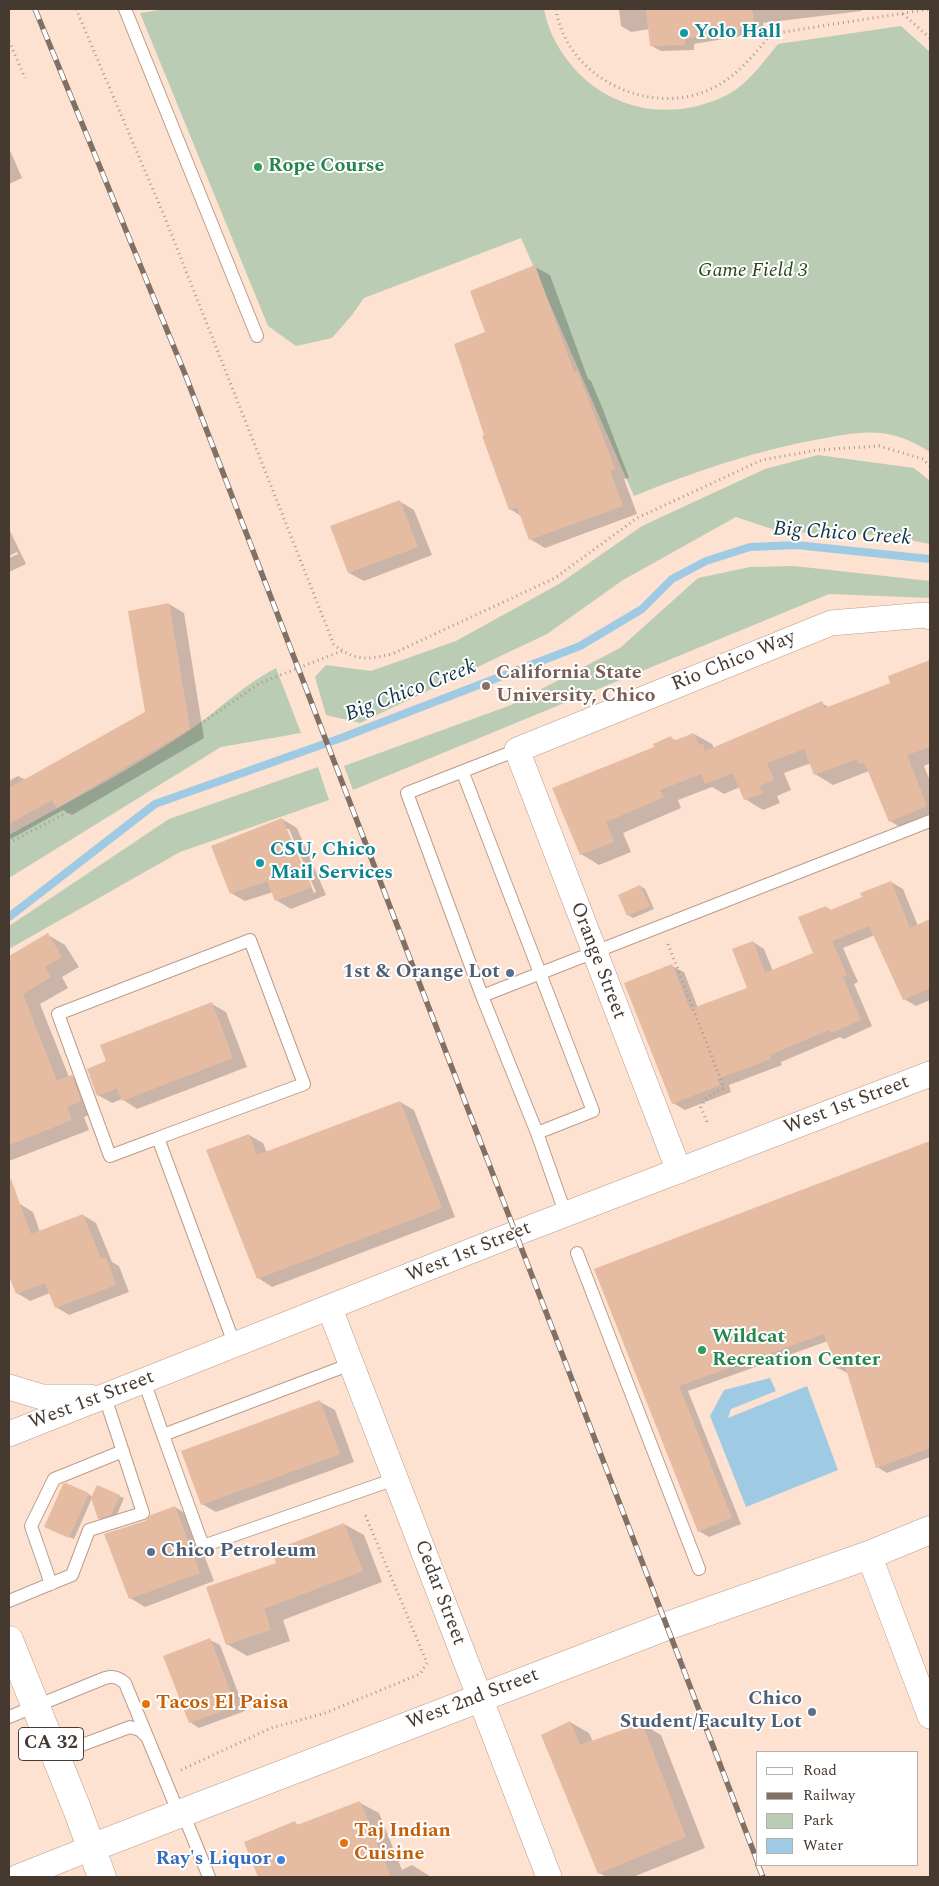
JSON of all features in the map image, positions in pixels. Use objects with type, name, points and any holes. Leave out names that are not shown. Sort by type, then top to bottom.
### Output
[{"type":"street","name":"Rio Chico Way","points":[[517,750],[831,622],[930,616]]},
{"type":"street","name":"Orange Street","points":[[517,750],[679,1171]]},
{"type":"street","name":"West 1st Street","points":[[9,1434],[930,1074]]},
{"type":"street","name":"Cedar Street","points":[[330,1309],[478,1698],[549,1877]]},
{"type":"street","points":[[9,1387],[42,1397],[105,1397]]},
{"type":"street","name":"West 2nd Street","points":[[18,1877],[310,1762],[667,1626],[869,1556],[930,1530]]},
{"type":"street","points":[[869,1556],[930,1716]]},
{"type":"street","name":"CA 32","points":[[9,1640],[102,1877]]},
{"type":"lane","points":[[127,9],[257,336]]},
{"type":"lane","points":[[517,750],[407,793],[482,996],[537,1133],[566,1215]]},
{"type":"lane","points":[[463,772],[593,1111],[537,1133]]},
{"type":"lane","points":[[482,996],[593,951],[930,821]]},
{"type":"lane","points":[[250,940],[304,1084],[158,1138],[110,1156],[58,1014],[250,940]]},
{"type":"lane","points":[[158,1138],[235,1346]]},
{"type":"lane","points":[[577,1253],[699,1569]]},
{"type":"lane","points":[[163,1435],[351,1364]]},
{"type":"lane","points":[[144,1381],[203,1546],[395,1478]]},
{"type":"lane","points":[[9,1600],[72,1575],[89,1530],[143,1513],[105,1397]]},
{"type":"lane","points":[[51,1584],[31,1526],[54,1479],[123,1451]]},
{"type":"lane","points":[[9,1717],[104,1678],[116,1677],[125,1683],[163,1780],[181,1813],[209,1877]]},
{"type":"lane","points":[[55,1755],[130,1727],[140,1730],[146,1736]]},
{"type":"path","points":[[76,9],[163,213],[334,645],[350,656],[370,659],[392,654],[556,578],[637,518],[762,460],[817,450],[879,446],[923,459],[930,466]]},
{"type":"path","points":[[556,9],[567,40],[579,60],[606,82],[632,94],[658,98],[688,96],[712,89],[745,65],[771,34],[930,9]]},
{"type":"path","points":[[902,9],[903,14],[930,38]]},
{"type":"path","points":[[9,41],[25,78]]},
{"type":"path","points":[[9,843],[87,802],[260,683],[343,651]]},
{"type":"path","points":[[661,925],[724,1088],[709,1094],[703,1102],[701,1107],[707,1122]]},
{"type":"path","points":[[163,1780],[271,1728],[325,1713],[420,1674],[427,1663],[364,1512]]},
{"type":"green space","name":"Game Field 3","points":[[166,9],[544,9],[549,28],[558,46],[580,75],[598,89],[618,100],[638,107],[660,110],[683,109],[705,104],[727,95],[748,79],[778,44],[901,26],[930,52],[930,452],[907,440],[883,433],[846,434],[772,449],[748,456],[680,478],[634,496],[521,238],[364,298],[332,338],[296,346],[268,326],[140,13]]},
{"type":"green space","points":[[818,455],[914,468],[930,481],[930,544],[882,535],[781,532],[736,517],[623,580],[547,634],[360,723],[326,715],[315,677],[326,665],[371,671],[456,641],[559,584],[642,526],[765,469]]},
{"type":"green space","points":[[794,566],[930,581],[930,598],[829,594],[353,790],[344,766],[511,705],[620,648],[698,578],[750,567]]},
{"type":"green space","points":[[276,668],[301,733],[221,747],[9,878],[9,835],[146,758],[190,730],[264,674]]},
{"type":"green space","points":[[318,767],[329,800],[180,852],[9,949],[9,926],[169,819]]},
{"type":"water","points":[[770,1378],[776,1391],[731,1409],[728,1418],[807,1386],[838,1470],[746,1507],[710,1416],[724,1390]]},
{"type":"building","name":"Yolo Hall","points":[[646,9],[752,9],[755,26],[685,39],[685,45],[650,46]]},
{"type":"building","points":[[535,265],[574,372],[577,371],[615,469],[610,471],[623,506],[529,540],[517,507],[509,510],[482,436],[484,435],[454,344],[485,332],[470,291]]},
{"type":"building","points":[[400,500],[418,547],[348,573],[330,526]]},
{"type":"building","points":[[169,603],[190,729],[57,808],[52,800],[9,824],[9,788],[145,712],[128,611]]},
{"type":"building","points":[[930,660],[930,747],[907,755],[927,806],[889,822],[865,764],[858,763],[857,759],[814,775],[804,749],[767,763],[774,780],[759,786],[763,793],[744,800],[733,773],[705,784],[701,774],[660,790],[664,797],[606,822],[614,842],[580,855],[552,788],[654,747],[653,744],[671,736],[673,741],[694,733],[699,745],[703,744],[705,751],[822,701],[825,708],[890,683],[888,676]]},
{"type":"building","name":"CSU, Chico Mail Services","points":[[282,818],[312,887],[275,901],[267,881],[230,894],[211,846]]},
{"type":"building","points":[[891,881],[910,928],[930,919],[930,988],[903,1000],[869,926],[832,941],[847,975],[843,977],[861,1020],[831,1033],[829,1030],[770,1055],[771,1059],[717,1079],[720,1085],[672,1104],[624,983],[672,964],[690,1009],[747,988],[732,949],[753,941],[765,973],[813,953],[798,917],[826,906],[828,911],[862,897],[860,893]]},
{"type":"building","points":[[640,885],[650,906],[627,916],[618,895]]},
{"type":"building","points":[[48,933],[62,957],[45,967],[51,977],[23,994],[57,1081],[72,1075],[81,1101],[67,1107],[72,1120],[9,1145],[9,956]]},
{"type":"building","points":[[212,1002],[233,1058],[122,1101],[117,1088],[97,1096],[87,1069],[106,1061],[100,1045]]},
{"type":"building","points":[[400,1101],[442,1208],[257,1279],[206,1150],[249,1134],[257,1155]]},
{"type":"building","name":"Wildcat Recreation Center","points":[[930,1141],[930,1448],[876,1468],[845,1366],[837,1369],[824,1334],[679,1386],[732,1518],[698,1532],[594,1269]]},
{"type":"building","points":[[11,1179],[31,1234],[83,1214],[101,1259],[106,1257],[116,1285],[55,1308],[45,1283],[16,1294],[9,1276],[9,1180]]},
{"type":"building","points":[[320,1400],[340,1454],[201,1505],[181,1451]]},
{"type":"building","points":[[66,1483],[89,1493],[69,1538],[44,1527],[63,1484]]},
{"type":"building","points":[[97,1485],[120,1495],[111,1515],[98,1519],[91,1498]]},
{"type":"building","name":"Chico Petroleum","points":[[175,1506],[200,1573],[129,1599],[104,1534],[145,1521],[151,1515]]},
{"type":"building","points":[[344,1523],[363,1571],[264,1609],[271,1630],[226,1645],[206,1587],[276,1563],[272,1551]]},
{"type":"building","points":[[210,1638],[236,1706],[189,1723],[163,1656]]},
{"type":"building","points":[[570,1721],[580,1745],[642,1723],[686,1837],[598,1874],[541,1735]]},
{"type":"building","points":[[360,1801],[391,1877],[258,1877],[244,1842],[295,1821],[297,1825]]},
{"type":"waterway","name":"Big Chico Creek","points":[[9,917],[155,804],[341,738],[580,646],[642,609],[672,579],[706,561],[750,547],[796,545],[930,559]]},
{"type":"railway","points":[[35,9],[185,374],[756,1858]]},
{"type":"railway","points":[[758,1866],[763,1877]]},
{"type":"place","name":"Yolo Hall","points":[[684,33]]},
{"type":"place","name":"Rope Course","points":[[258,167]]},
{"type":"place","name":"California State University, Chico","points":[[486,686]]},
{"type":"place","name":"CSU, Chico Mail Services","points":[[260,863]]},
{"type":"place","name":"1st & Orange Lot","points":[[510,973]]},
{"type":"place","name":"Wildcat Recreation Center","points":[[702,1350]]},
{"type":"place","name":"Chico Petroleum","points":[[151,1552]]},
{"type":"place","name":"Tacos El Paisa","points":[[146,1704]]},
{"type":"place","name":"Chico Student/Faculty Lot","points":[[812,1712]]},
{"type":"place","name":"Taj Indian Cuisine","points":[[344,1843]]},
{"type":"place","name":"Ray's Liquor","points":[[281,1860]]}]
